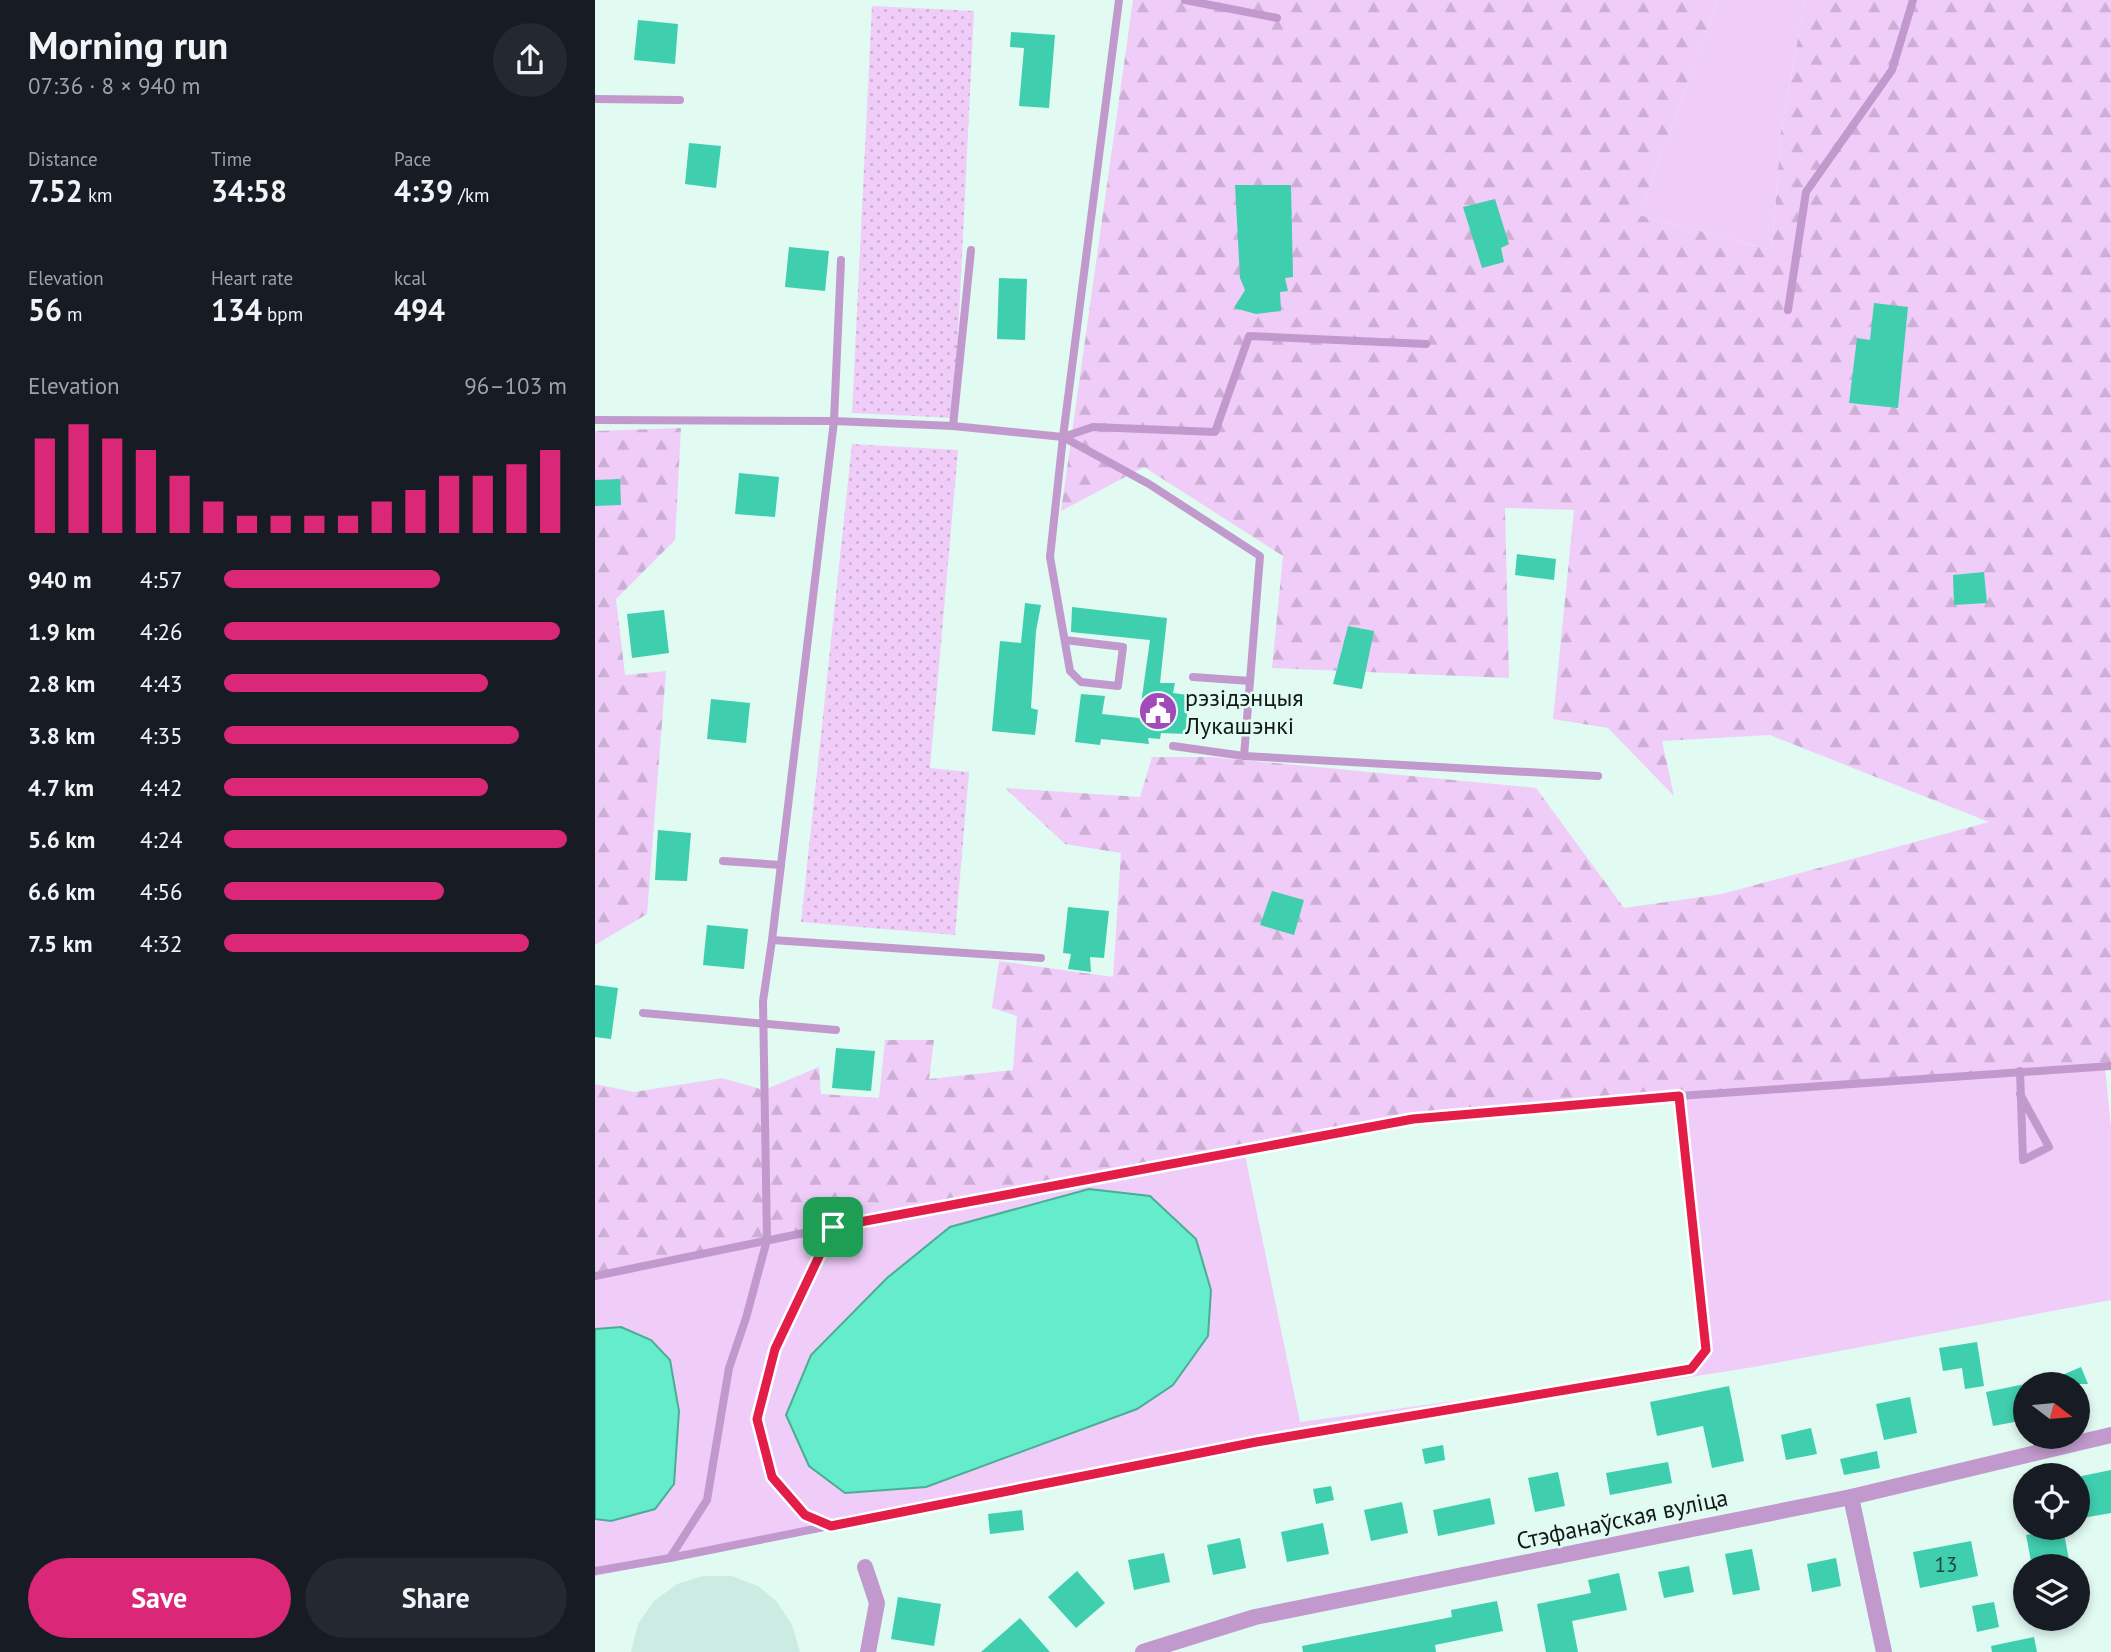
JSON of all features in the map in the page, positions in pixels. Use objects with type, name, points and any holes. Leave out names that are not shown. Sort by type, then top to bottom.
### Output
[{"type":"street","name":"Стэфанаўская вуліца","points":[[1143,1652],[1255,1618],[1851,1497],[2111,1435]]},
{"type":"street","points":[[1851,1497],[1884,1652]]},
{"type":"street","points":[[865,1567],[877,1603],[868,1652]]},
{"type":"lane","points":[[1065,640],[1123,647],[1118,686],[1081,682],[1070,671],[1050,557],[1119,0]]},
{"type":"lane","points":[[1185,0],[1277,18]]},
{"type":"lane","points":[[1788,310],[1806,192],[1892,70],[1913,0]]},
{"type":"lane","points":[[595,99],[680,100]]},
{"type":"lane","points":[[953,426],[971,250]]},
{"type":"lane","points":[[670,1558],[707,1500],[729,1368],[767,1240],[763,1001],[834,421],[841,260]]},
{"type":"lane","points":[[1063,437],[1093,427],[1215,432],[1249,336],[1426,344]]},
{"type":"lane","points":[[595,420],[834,421],[953,426],[1063,437],[1149,484],[1260,556],[1244,756]]},
{"type":"lane","points":[[1193,677],[1250,681]]},
{"type":"lane","points":[[1173,746],[1244,756],[1598,776]]},
{"type":"lane","points":[[723,862],[781,865]]},
{"type":"lane","points":[[772,940],[1041,958]]},
{"type":"lane","points":[[643,1013],[836,1030]]},
{"type":"lane","points":[[595,1276],[833,1227],[1413,1119],[1679,1096],[2111,1066]]},
{"type":"lane","points":[[2020,1071],[2023,1160],[2049,1147],[2021,1094]]},
{"type":"lane","points":[[595,1571],[1256,1442],[1691,1369],[1706,1350],[1679,1096]]},
{"type":"lane","points":[[831,1526],[805,1515],[772,1477],[757,1419],[775,1349],[833,1227]]},
{"type":"shaded area","points":[[1089,1189],[1150,1196],[1196,1239],[1211,1290],[1208,1336],[1173,1385],[1137,1409],[926,1487],[845,1493],[809,1466],[786,1415],[811,1355],[887,1278],[950,1227]]},
{"type":"shaded area","points":[[621,1327],[651,1340],[670,1360],[679,1411],[674,1484],[655,1509],[611,1521],[595,1519],[595,1329]]},
{"type":"shaded area","points":[[703,1576],[731,1576],[758,1586],[777,1602],[792,1625],[800,1652],[631,1652],[638,1624],[654,1601],[677,1584]]},
{"type":"green space","points":[[1133,0],[1718,0],[1639,215],[1772,250],[1781,131],[1805,0],[2111,0],[2111,1066],[1413,1119],[595,1276],[595,1084],[634,1092],[722,1078],[764,1090],[819,1067],[821,1094],[879,1098],[885,1040],[934,1040],[929,1079],[1013,1070],[1017,1016],[992,1008],[999,961],[1113,977],[1121,853],[1065,844],[1005,788],[1140,797],[1152,757],[1212,757],[1536,788],[1624,908],[1722,894],[1989,822],[1770,735],[1662,741],[1674,796],[1608,728],[1553,719],[1574,510],[1505,508],[1509,678],[1272,668],[1283,556],[1144,467],[1061,511]]},
{"type":"green space","points":[[1718,0],[1805,0],[1781,131],[1772,250],[1639,215]]},
{"type":"green space","points":[[872,6],[974,11],[954,418],[852,413]]},
{"type":"green space","points":[[681,428],[675,540],[616,599],[625,675],[666,671],[647,914],[595,945],[595,431]]},
{"type":"green space","points":[[852,444],[958,450],[930,768],[969,772],[955,935],[801,922]]},
{"type":"green space","points":[[2105,1066],[2111,1128],[2111,1300],[1754,1367],[1277,1442],[595,1576],[595,1270],[1244,1150],[1300,1422],[1691,1369],[1706,1350],[1679,1096]]},
{"type":"building","points":[[638,20],[678,24],[675,64],[634,60]]},
{"type":"building","points":[[1011,32],[1055,35],[1049,108],[1019,106],[1024,48],[1010,47]]},
{"type":"building","points":[[689,143],[721,146],[716,188],[685,184]]},
{"type":"building","points":[[1235,185],[1291,185],[1293,277],[1285,278],[1288,291],[1280,292],[1281,311],[1256,314],[1234,308],[1245,290],[1240,278]]},
{"type":"building","points":[[1495,199],[1509,244],[1501,248],[1504,262],[1482,268],[1463,207]]},
{"type":"building","points":[[789,247],[829,251],[825,291],[785,287]]},
{"type":"building","points":[[999,278],[1027,279],[1025,340],[997,339]]},
{"type":"building","points":[[1874,303],[1908,307],[1898,408],[1849,403],[1857,338],[1870,340]]},
{"type":"building","points":[[739,473],[779,477],[775,517],[735,514]]},
{"type":"building","points":[[620,479],[621,505],[595,506],[595,480]]},
{"type":"building","points":[[1517,554],[1556,559],[1554,580],[1515,575]]},
{"type":"building","points":[[1984,572],[1987,603],[1954,605],[1953,575]]},
{"type":"building","points":[[1025,603],[1041,605],[1036,631],[1031,708],[1038,710],[1035,735],[992,731],[1000,641],[1021,643]]},
{"type":"building","points":[[1072,607],[1167,618],[1160,683],[1175,683],[1173,693],[1188,695],[1186,734],[1161,733],[1160,739],[1148,738],[1149,744],[1101,739],[1100,745],[1075,742],[1081,694],[1105,696],[1102,714],[1139,718],[1150,640],[1071,632]]},
{"type":"building","points":[[664,610],[669,653],[632,658],[627,614]]},
{"type":"building","points":[[1348,626],[1374,631],[1362,689],[1333,684]]},
{"type":"building","points":[[711,699],[750,703],[746,743],[707,739]]},
{"type":"building","points":[[658,830],[691,833],[687,881],[655,880]]},
{"type":"building","points":[[1272,891],[1304,900],[1294,935],[1260,925]]},
{"type":"building","points":[[1068,907],[1109,911],[1104,958],[1090,957],[1091,972],[1068,969],[1071,954],[1063,953]]},
{"type":"building","points":[[707,925],[748,929],[744,969],[703,965]]},
{"type":"building","points":[[595,985],[618,988],[611,1039],[595,1037]]},
{"type":"building","points":[[836,1048],[875,1051],[871,1091],[832,1088]]},
{"type":"building","points":[[1977,1342],[1984,1386],[1965,1389],[1962,1368],[1943,1371],[1939,1348]]},
{"type":"building","points":[[2081,1367],[2083,1372],[2069,1372]]},
{"type":"building","points":[[1729,1386],[1744,1461],[1712,1468],[1703,1426],[1657,1436],[1650,1402]]},
{"type":"building","points":[[2013,1386],[2013,1422],[1993,1426],[1986,1392]]},
{"type":"building","points":[[1910,1397],[1917,1433],[1884,1440],[1876,1404]]},
{"type":"building","points":[[1811,1428],[1817,1454],[1786,1460],[1781,1435]]},
{"type":"building","points":[[1443,1445],[1445,1460],[1425,1464],[1422,1449]]},
{"type":"building","points":[[1877,1451],[1880,1468],[1844,1475],[1840,1459]]},
{"type":"building","points":[[1668,1462],[1672,1483],[1610,1495],[1606,1473]]},
{"type":"building","points":[[2111,1470],[2111,1513],[2090,1517],[2090,1474]]},
{"type":"building","points":[[1558,1472],[1565,1506],[1535,1512],[1528,1478]]},
{"type":"building","points":[[1331,1486],[1334,1500],[1316,1504],[1313,1489]]},
{"type":"building","points":[[1490,1498],[1495,1524],[1438,1536],[1433,1510]]},
{"type":"building","points":[[1402,1502],[1408,1533],[1371,1541],[1364,1510]]},
{"type":"building","points":[[1022,1510],[1024,1530],[990,1534],[988,1514]]},
{"type":"building","points":[[1323,1523],[1329,1554],[1287,1562],[1281,1532]]},
{"type":"building","points":[[1240,1538],[1246,1568],[1213,1575],[1207,1545]]},
{"type":"building","points":[[2027,1540],[2065,1540],[2068,1554],[2030,1554]]},
{"type":"building","points":[[1971,1541],[1978,1576],[1920,1588],[1913,1552]]},
{"type":"building","points":[[1752,1549],[1760,1590],[1733,1595],[1725,1554]]},
{"type":"building","points":[[1164,1553],[1170,1582],[1134,1590],[1128,1560]]},
{"type":"building","points":[[1836,1558],[1841,1586],[1812,1592],[1807,1564]]},
{"type":"building","points":[[1689,1566],[1694,1592],[1664,1598],[1658,1572]]},
{"type":"building","points":[[1077,1571],[1105,1603],[1076,1628],[1048,1597]]},
{"type":"building","points":[[1619,1573],[1627,1610],[1572,1621],[1578,1652],[1546,1652],[1537,1604],[1591,1593],[1588,1580]]},
{"type":"building","points":[[898,1597],[941,1604],[934,1646],[891,1639]]},
{"type":"building","points":[[1497,1601],[1503,1631],[1435,1645],[1436,1652],[1303,1652],[1302,1646],[1452,1617],[1451,1610]]},
{"type":"building","points":[[1994,1602],[1999,1627],[1977,1632],[1972,1606]]},
{"type":"building","points":[[1020,1618],[1050,1652],[981,1652]]},
{"type":"building","points":[[2034,1637],[2037,1652],[1992,1652],[1991,1646]]},
{"type":"place","name":"рэзідэнцыя Лукашэнкі","points":[[1158,711]]},
{"type":"route","points":[[1679,1096],[1706,1350],[1691,1369],[1256,1442],[831,1526],[805,1515],[772,1477],[757,1419],[775,1349],[833,1227],[1413,1119],[1679,1096]]}]
